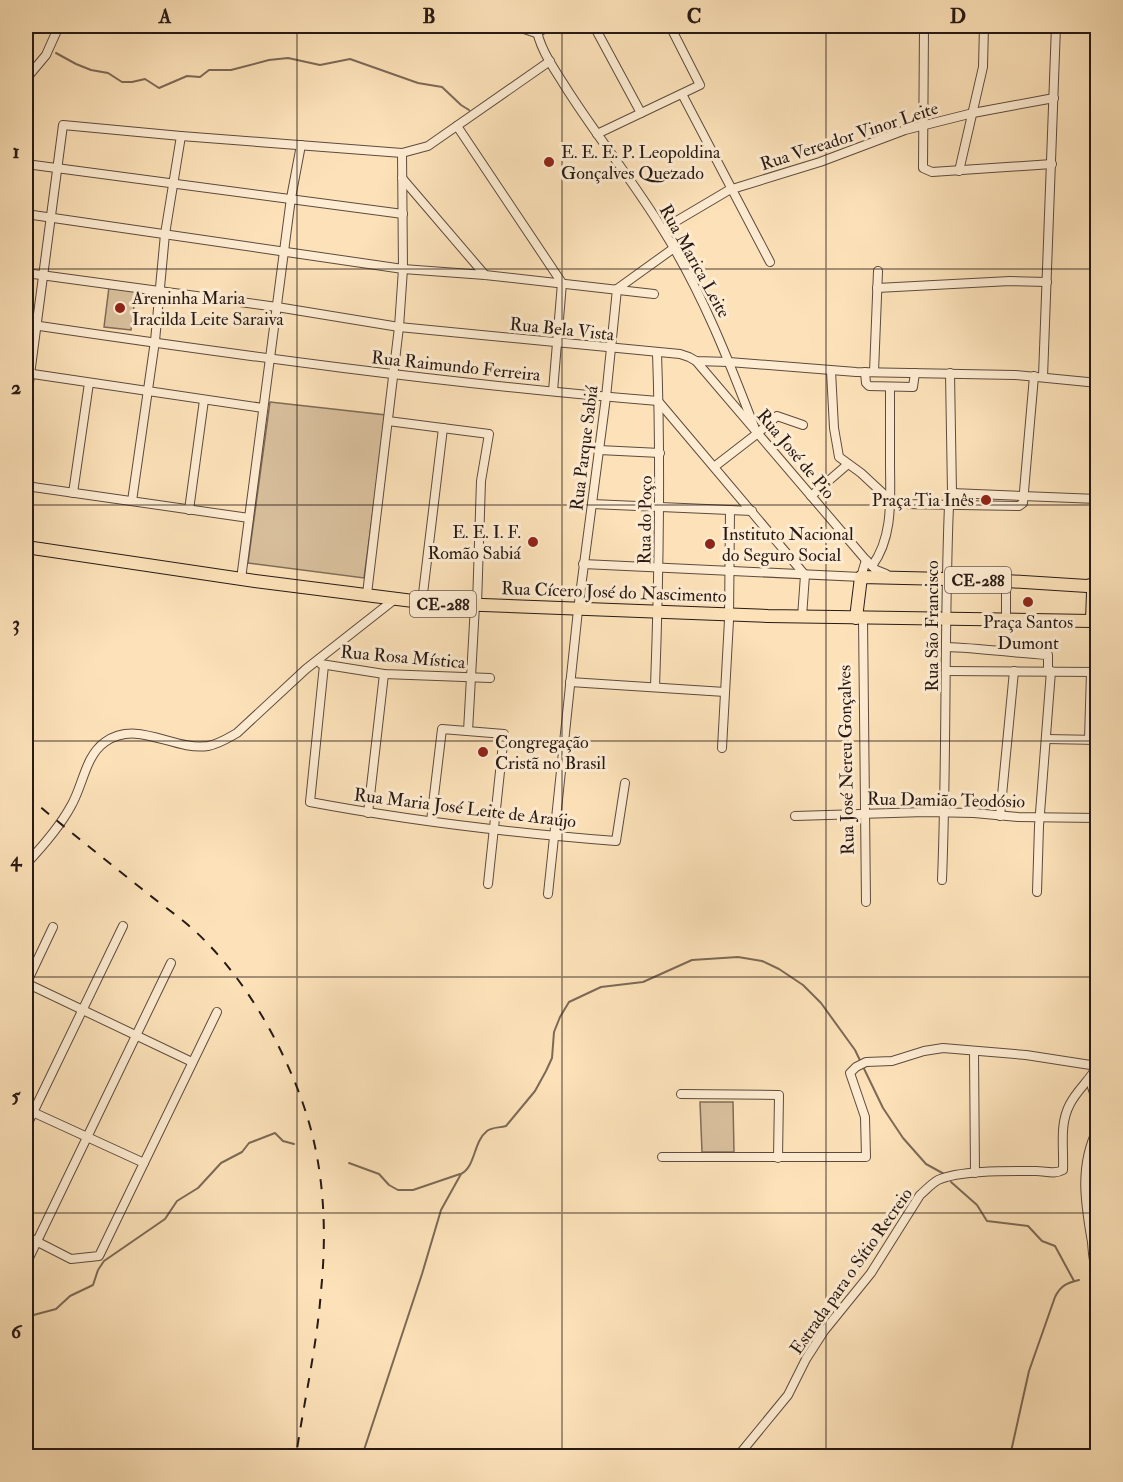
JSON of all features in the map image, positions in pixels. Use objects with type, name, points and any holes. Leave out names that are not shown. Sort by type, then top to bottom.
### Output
[{"type":"main road","name":"Rua Cícero José do Nascimento","points":[[26,547],[241,579],[422,602],[658,613],[1095,621]]},
{"type":"main road","name":"CE-288","points":[[861,577],[1087,586],[1097,583]]},
{"type":"main road","name":"Rua José Nereu Gonçalves","points":[[860,618],[861,577]]},
{"type":"main road","name":"CE-288","points":[[1095,621],[1093,592],[1097,583]]},
{"type":"street","points":[[26,79],[46,55],[59,26]]},
{"type":"street","points":[[515,26],[534,30],[550,26]]},
{"type":"street","points":[[594,26],[641,113]]},
{"type":"street","points":[[597,134],[700,85],[670,26]]},
{"type":"street","points":[[924,26],[924,125],[921,165],[926,171],[959,171],[1052,164]]},
{"type":"street","points":[[959,171],[983,67],[984,26]]},
{"type":"street","points":[[1043,377],[1056,26]]},
{"type":"street","name":"Rua Marica Leite","points":[[534,30],[549,61],[674,248],[705,307],[757,431]]},
{"type":"street","points":[[26,405],[28,374],[63,125],[402,153],[428,146],[549,61]]},
{"type":"street","points":[[682,94],[770,262]]},
{"type":"street","name":"Rua Vereador Vinor Leite","points":[[663,229],[733,190],[820,162],[905,130],[972,113],[1054,98]]},
{"type":"street","points":[[457,126],[562,283],[553,391]]},
{"type":"street","points":[[132,501],[155,341],[165,234],[181,136]]},
{"type":"street","points":[[241,579],[300,145]]},
{"type":"street","points":[[367,594],[399,327],[403,269],[402,153]]},
{"type":"street","points":[[26,164],[403,214]]},
{"type":"street","points":[[402,178],[485,275]]},
{"type":"street","points":[[26,214],[403,269],[485,275],[654,294]]},
{"type":"street","points":[[617,289],[674,248]]},
{"type":"street","points":[[878,271],[868,386],[913,387],[915,373]]},
{"type":"street","name":"Rua Bela Vista","points":[[26,273],[277,307],[399,327],[686,355],[696,361],[831,371],[1034,376],[1098,383]]},
{"type":"street","points":[[877,288],[1010,281],[1047,282]]},
{"type":"street","name":"Rua Parque Sabiá","points":[[549,894],[583,564],[606,397],[617,289]]},
{"type":"street","name":"Rua Raimundo Ferreira","points":[[26,324],[394,374],[658,401]]},
{"type":"street","name":"Rua do Poço","points":[[655,687],[660,506],[657,353]]},
{"type":"street","name":"Rua José de Pio","points":[[696,361],[869,563]]},
{"type":"street","points":[[831,371],[836,447],[839,457],[868,479],[890,500],[903,504],[1019,506],[1024,502],[1034,376]]},
{"type":"street","name":"Rua São Francisco","points":[[942,880],[946,579],[949,505],[952,493],[950,373]]},
{"type":"street","points":[[28,374],[263,408]]},
{"type":"street","points":[[72,493],[89,383]]},
{"type":"street","name":"Rua José Nereu Gonçalves","points":[[861,577],[884,543],[890,500],[890,387]]},
{"type":"street","points":[[189,510],[204,399]]},
{"type":"street","points":[[658,401],[805,575],[802,617]]},
{"type":"street","points":[[714,467],[777,416],[803,425]]},
{"type":"street","points":[[388,421],[489,434],[482,481],[468,731]]},
{"type":"street","points":[[422,602],[443,428]]},
{"type":"street","points":[[599,450],[660,453]]},
{"type":"street","points":[[811,496],[848,464]]},
{"type":"street","points":[[26,486],[249,518]]},
{"type":"street","points":[[952,493],[1098,499]]},
{"type":"street","points":[[592,504],[752,511]]},
{"type":"street","points":[[722,748],[729,615],[729,510]]},
{"type":"street","points":[[1097,583],[1098,538]]},
{"type":"street","points":[[869,563],[884,574],[914,579]]},
{"type":"street","points":[[583,564],[861,577]]},
{"type":"street","points":[[1006,581],[1006,619]]},
{"type":"street","points":[[26,864],[64,819],[77,796],[92,756],[104,743],[123,735],[145,733],[178,744],[200,746],[217,743],[237,733],[313,663],[394,598]]},
{"type":"street","name":"Rua José Nereu Gonçalves","points":[[860,618],[866,902]]},
{"type":"street","points":[[946,647],[1048,655],[1050,671],[1047,739],[1037,856],[1037,892]]},
{"type":"street","name":"Rua Rosa Mística","points":[[313,663],[384,674],[490,678]]},
{"type":"street","name":"Rua Maria José Leite de Araújo","points":[[324,665],[310,802],[368,813],[494,830],[616,841],[625,783]]},
{"type":"street","points":[[946,671],[1094,672],[1093,740],[1047,739]]},
{"type":"street","points":[[1000,816],[1014,672]]},
{"type":"street","points":[[368,813],[384,674]]},
{"type":"street","points":[[570,682],[725,692]]},
{"type":"street","points":[[431,821],[442,729],[504,734],[488,884]]},
{"type":"street","name":"Rua Damião Teodósio","points":[[795,816],[944,812],[1000,816],[1098,818]]},
{"type":"street","points":[[26,1127],[29,1111],[123,926]]},
{"type":"street","points":[[53,927],[26,984],[192,1062]]},
{"type":"street","points":[[26,1264],[171,963]]},
{"type":"street","points":[[26,1236],[71,1259],[99,1256],[217,1012]]},
{"type":"street","points":[[662,1157],[866,1156],[865,1117],[850,1073],[862,1064],[892,1061],[943,1048],[1026,1055],[1096,1068],[1092,1087],[1098,1105]]},
{"type":"street","points":[[974,1052],[975,1173]]},
{"type":"street","name":"Estrada para o Sítio Recreio","points":[[738,1456],[788,1395],[806,1359],[824,1331],[871,1272],[920,1195],[932,1184],[941,1179],[975,1173],[1038,1171],[1056,1173],[1063,1169],[1063,1137],[1067,1110],[1073,1098],[1096,1068]]},
{"type":"street","points":[[681,1094],[778,1095],[778,1158]]},
{"type":"street","points":[[29,1111],[144,1163]]},
{"type":"street","points":[[1098,1128],[1088,1152],[1084,1179],[1094,1263],[1098,1274]]},
{"type":"shaded area","name":"Areninha Maria Iracilda Leite Saraiva","points":[[109,287],[136,290],[131,330],[104,327]]},
{"type":"shaded area","points":[[270,402],[386,415],[364,578],[248,563]]},
{"type":"shaded area","points":[[700,1102],[733,1102],[734,1152],[702,1152]]},
{"type":"waterway","points":[[56,53],[91,70],[108,73],[122,82],[145,79],[159,88],[187,76],[200,77],[209,70],[231,70],[269,60],[288,58],[320,65],[350,59],[418,83],[442,87],[469,110]]},
{"type":"waterway","points":[[362,1456],[441,1210],[461,1174],[469,1165],[482,1136],[491,1129],[506,1126],[535,1091],[552,1058],[554,1032],[569,1002],[601,987],[643,982],[692,960],[738,957],[762,961],[803,985],[821,1003],[855,1050],[883,1108],[903,1138],[926,1164],[946,1175]]},
{"type":"waterway","points":[[26,1317],[56,1309],[70,1296],[93,1285],[104,1261],[165,1219],[177,1201],[198,1188],[221,1163],[242,1152],[249,1143],[275,1133],[283,1141],[294,1144]]},
{"type":"waterway","points":[[349,1163],[379,1174],[389,1185],[398,1190],[413,1190],[460,1174]]},
{"type":"waterway","points":[[951,1182],[977,1205],[987,1221],[1028,1226],[1042,1241],[1055,1246],[1074,1281]]},
{"type":"waterway","points":[[1010,1456],[1029,1371],[1055,1297],[1065,1285],[1079,1280]]},
{"type":"railway","points":[[26,795],[201,936],[243,986],[287,1063],[307,1116],[318,1160],[324,1235],[317,1332],[296,1456]]},
{"type":"place","name":"E. E. E. P. Leopoldina Gonçalves Quezado","points":[[549,162]]},
{"type":"place","name":"Areninha Maria Iracilda Leite Saraiva","points":[[120,308]]},
{"type":"place","name":"Praça Tia Inês","points":[[986,500]]},
{"type":"place","name":"E. E. I. F. Romão Sabiá","points":[[533,542]]},
{"type":"place","name":"Instituto Nacional do Seguro Social","points":[[710,544]]},
{"type":"place","name":"Praça Santos Dumont","points":[[1028,602]]},
{"type":"place","name":"Congregação Cristã no Brasil","points":[[483,752]]}]
